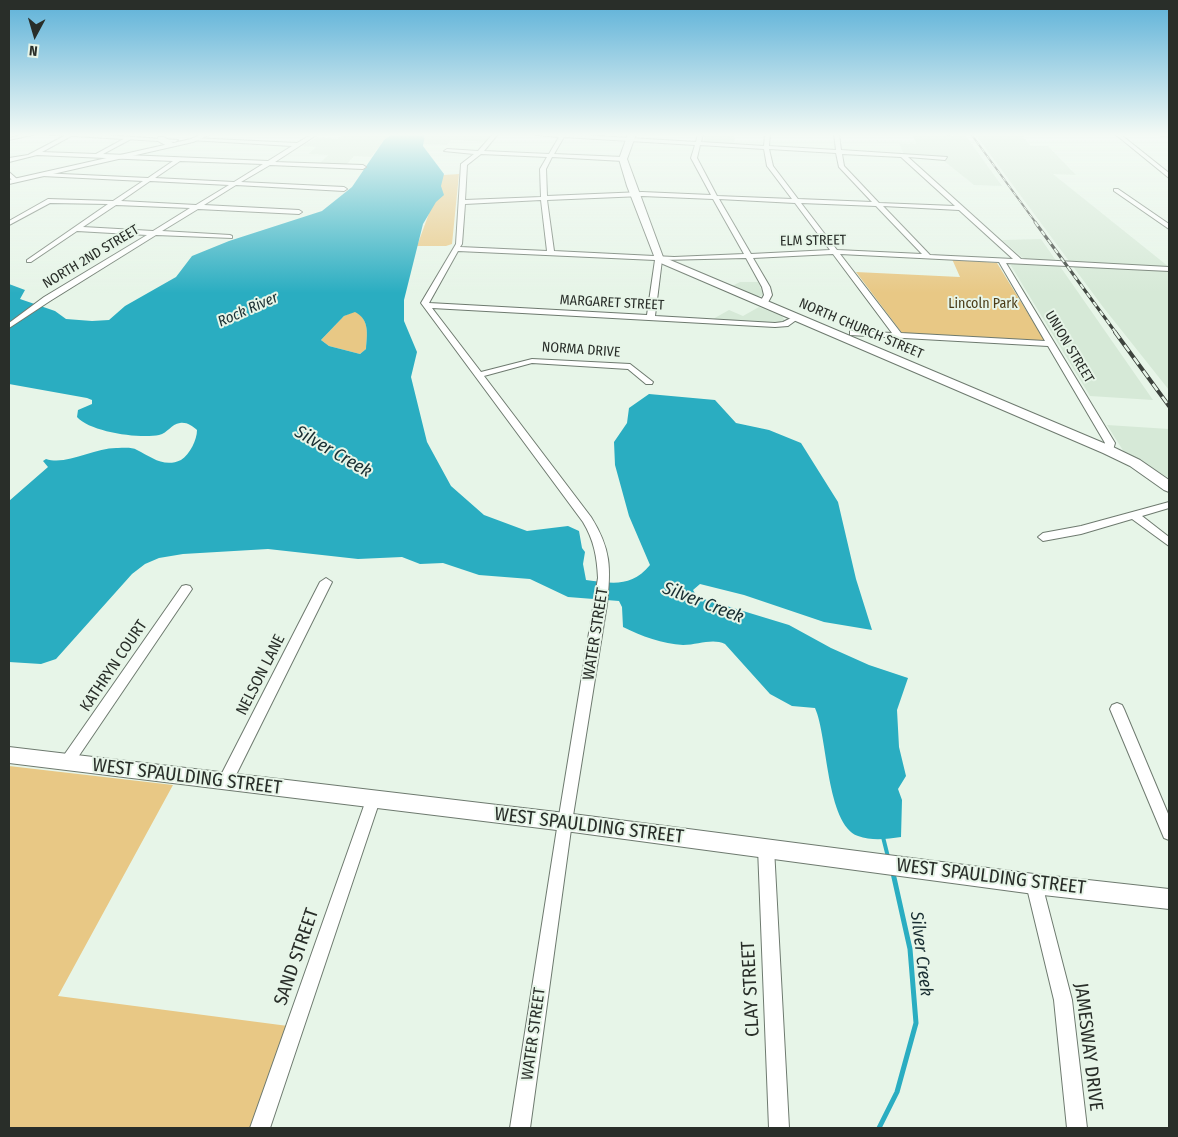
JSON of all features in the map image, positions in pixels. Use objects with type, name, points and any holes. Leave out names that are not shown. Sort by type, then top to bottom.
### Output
[{"type":"main road","points":[[633,187],[658,259]]},
{"type":"main road","name":"NORTH CHURCH STREET","points":[[658,259],[1135,462],[1169,487]]},
{"type":"street","points":[[29,261],[138,187]]},
{"type":"street","name":"NORTH 2ND STREET","points":[[9,326],[41,303],[229,187]]},
{"type":"street","points":[[301,187],[344,189]]},
{"type":"street","points":[[426,305],[427,296],[457,249],[463,187]]},
{"type":"street","points":[[544,187],[551,254]]},
{"type":"street","points":[[710,187],[768,290],[767,298],[763,304]]},
{"type":"street","points":[[786,187],[898,335]]},
{"type":"street","points":[[862,187],[927,256]]},
{"type":"street","points":[[937,187],[1019,261]]},
{"type":"street","points":[[1116,190],[1169,227]]},
{"type":"street","points":[[462,202],[635,194],[960,208]]},
{"type":"street","points":[[9,222],[52,200],[299,212]]},
{"type":"street","points":[[77,229],[230,237]]},
{"type":"street","name":"ELM STREET","points":[[457,249],[658,259],[835,252],[1169,269]]},
{"type":"street","points":[[652,317],[658,275],[658,259]]},
{"type":"street","name":"UNION STREET","points":[[1001,260],[1110,443],[1108,450]]},
{"type":"street","name":"MARGARET STREET","points":[[426,305],[775,325],[785,324],[795,318]]},
{"type":"street","name":"WATER STREET","points":[[426,305],[587,520],[599,545],[604,566],[602,604],[565,822],[520,1128]]},
{"type":"street","points":[[853,333],[1052,344]]},
{"type":"street","name":"NORMA DRIVE","points":[[478,375],[532,361],[630,367],[649,382]]},
{"type":"street","points":[[1043,537],[1081,530],[1169,505]]},
{"type":"street","points":[[1134,515],[1169,542]]},
{"type":"street","name":"NELSON LANE","points":[[225,782],[326,582]]},
{"type":"street","name":"KATHRYN COURT","points":[[68,762],[186,588]]},
{"type":"street","points":[[1117,709],[1169,833]]},
{"type":"street","name":"WEST SPAULDING STREET","points":[[9,755],[565,822],[1034,884],[1169,899]]},
{"type":"street","name":"SAND STREET","points":[[260,1128],[373,800]]},
{"type":"street","name":"CLAY STREET","points":[[766,848],[778,1128]]},
{"type":"street","name":"JAMESWAY DRIVE","points":[[1034,884],[1063,1000],[1077,1128]]},
{"type":"shaded area","points":[[1014,187],[1069,187],[1169,267],[1169,390],[1103,307]]},
{"type":"shaded area","points":[[1041,239],[1153,400],[1090,396],[1010,264],[1027,262],[1002,240]]},
{"type":"shaded area","points":[[740,282],[758,282],[764,295],[756,297],[730,287]]},
{"type":"shaded area","points":[[759,307],[782,316],[785,321],[774,323],[713,319],[729,310],[743,316]]},
{"type":"shaded area","points":[[1107,425],[1169,429],[1169,478],[1124,452]]},
{"type":"green space","points":[[439,187],[458,187],[452,244],[446,246],[417,246]]},
{"type":"green space","name":"Lincoln Park","points":[[952,259],[997,263],[1045,341],[902,333],[856,272],[960,277]]},
{"type":"green space","points":[[355,311],[363,319],[367,328],[366,349],[360,354],[329,346],[321,340],[344,316]]},
{"type":"green space","points":[[9,766],[173,785],[58,996],[288,1026],[253,1128],[9,1128]]},
{"type":"water","name":"Rock River","points":[[352,187],[441,187],[444,195],[436,202],[423,224],[404,300],[404,321],[417,352],[411,377],[427,442],[451,486],[484,515],[527,531],[568,526],[579,531],[582,548],[585,552],[583,564],[586,580],[613,583],[628,581],[643,572],[650,565],[629,516],[615,465],[614,442],[627,423],[629,408],[649,394],[715,400],[736,423],[769,430],[801,443],[838,502],[856,579],[872,630],[824,622],[744,595],[700,584],[693,590],[697,597],[789,625],[831,648],[869,665],[908,678],[897,710],[899,747],[906,776],[898,789],[902,800],[901,837],[869,839],[858,836],[847,828],[834,798],[815,708],[792,706],[770,694],[725,644],[710,642],[683,645],[652,639],[623,627],[622,607],[619,601],[568,597],[530,579],[479,575],[443,563],[420,564],[402,557],[358,559],[268,549],[183,554],[159,558],[145,564],[132,574],[56,659],[41,664],[9,662],[9,501],[48,467],[43,461],[46,459],[63,460],[109,448],[128,448],[135,449],[158,461],[175,462],[181,460],[190,451],[196,438],[197,430],[183,423],[174,425],[159,435],[140,436],[116,433],[93,427],[77,417],[78,410],[92,404],[92,400],[9,384],[9,284],[25,290],[20,299],[55,311],[66,319],[109,320],[125,306],[176,277],[192,256],[229,241],[322,211]],"holes":[[[355,312],[363,319],[367,328],[366,349],[360,354],[329,346],[321,340],[344,316]]]},
{"type":"waterway","name":"Silver Creek","points":[[883,837],[888,857]]},
{"type":"waterway","name":"Silver Creek","points":[[879,1128],[897,1092],[916,1023],[910,949],[893,873]]},
{"type":"railway","points":[[1010,187],[1036,223]]},
{"type":"railway","points":[[1035,222],[1116,333]]},
{"type":"railway","points":[[1115,332],[1169,406]]}]
